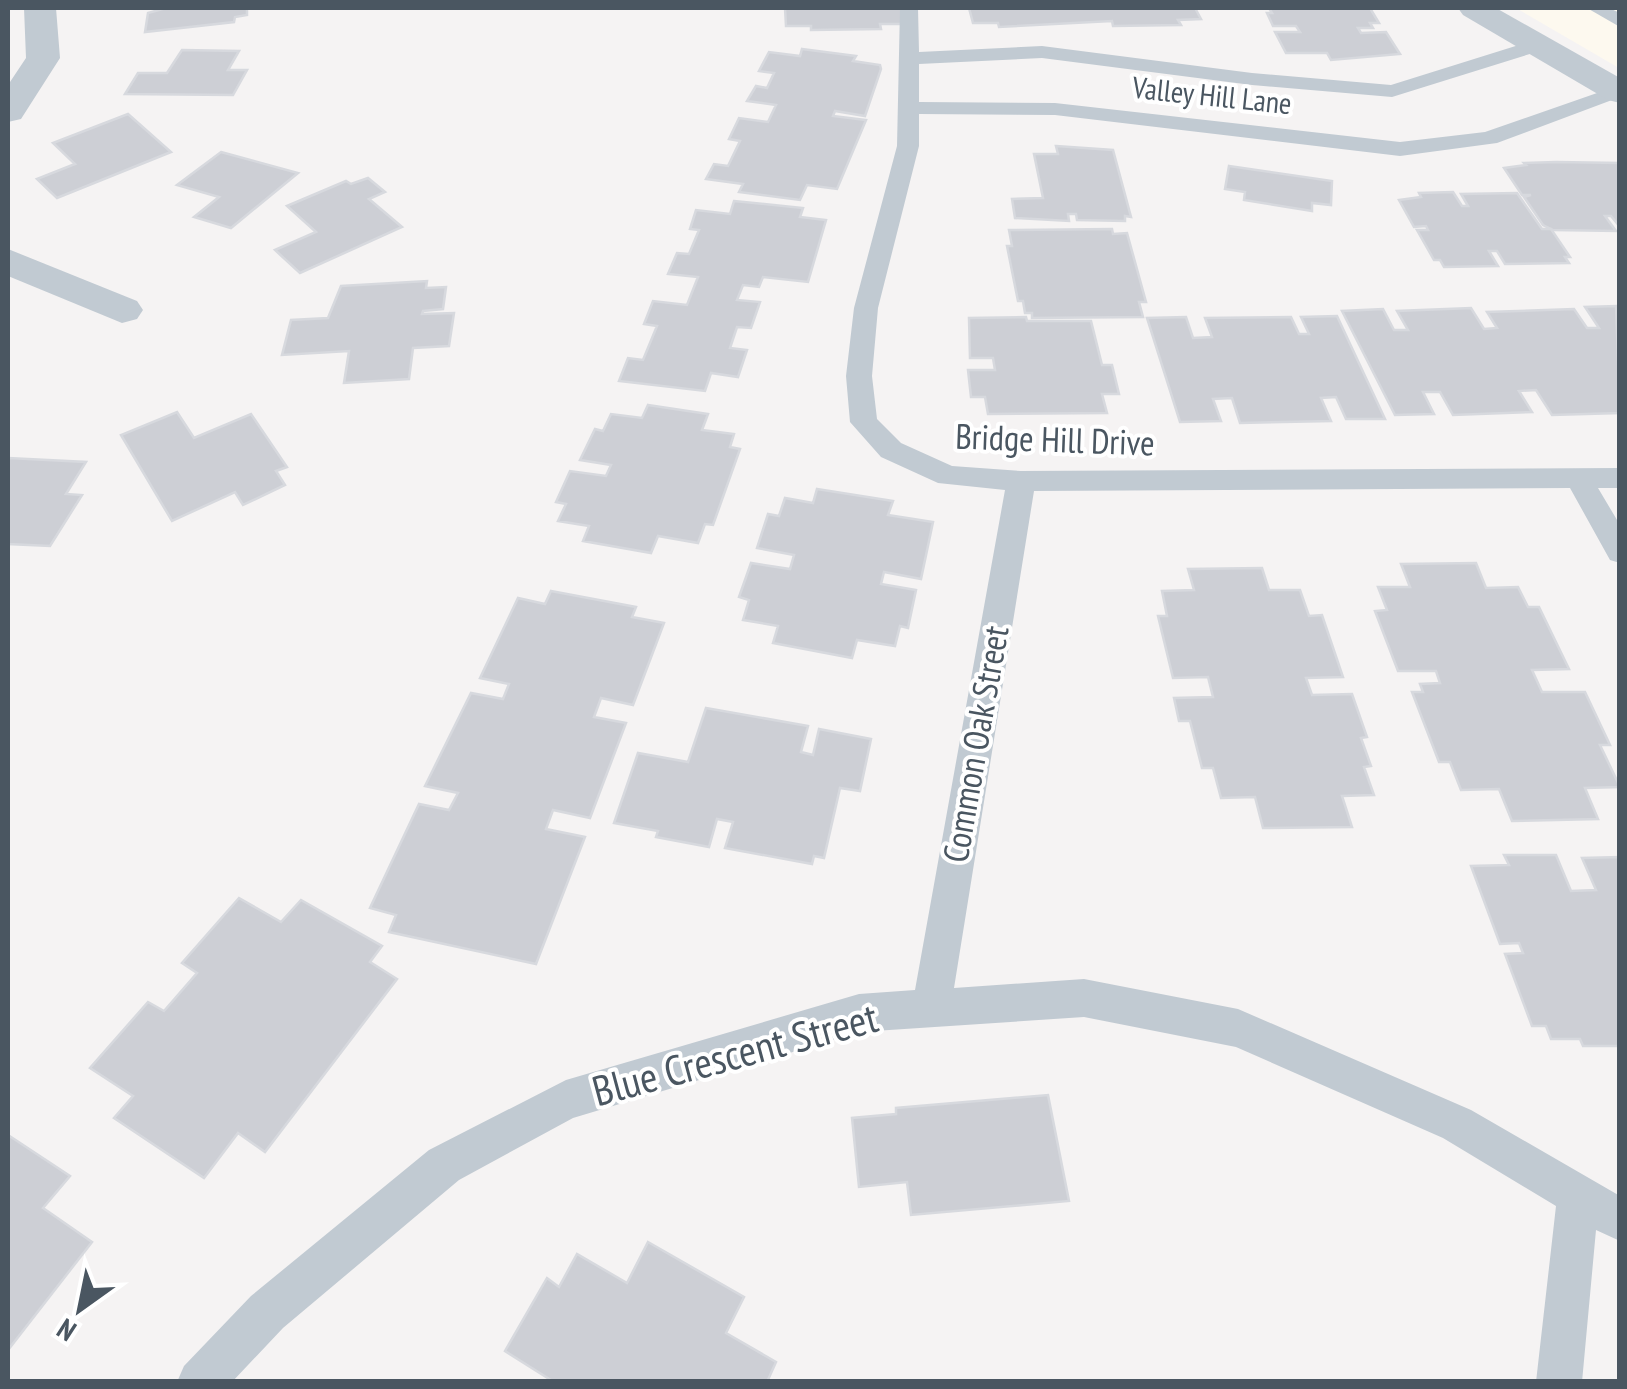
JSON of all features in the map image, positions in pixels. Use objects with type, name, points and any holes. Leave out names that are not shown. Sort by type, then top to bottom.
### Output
[{"type":"street","points":[[8,112],[43,58],[40,8]]},
{"type":"street","points":[[1474,8],[1618,92]]},
{"type":"street","points":[[8,261],[122,310]]},
{"type":"lane","name":"Bridge Hill Drive","points":[[909,8],[908,146],[866,308],[859,376],[864,422],[891,450],[948,476],[1022,481],[1620,478]]},
{"type":"lane","points":[[1596,8],[1620,20]]},
{"type":"lane","name":"Valley Hill Lane","points":[[908,108],[1282,108],[1392,91],[1538,45]]},
{"type":"lane","name":"Valley Hill Lane","points":[[909,58],[1042,52],[1282,108],[1400,149],[1489,138],[1618,92]]},
{"type":"lane","points":[[1578,478],[1620,552]]},
{"type":"lane","name":"Common Oak Street","points":[[931,1008],[1022,481]]},
{"type":"lane","name":"Blue Crescent Street","points":[[200,1382],[266,1312],[444,1164],[566,1100],[859,1013],[1084,998],[1238,1028],[1458,1124],[1620,1220]]},
{"type":"lane","points":[[1560,1382],[1578,1197]]},
{"type":"shaded area","points":[[1516,8],[1619,8],[1619,68]]},
{"type":"building","points":[[166,8],[247,8],[247,15],[235,17],[234,22],[145,32],[148,13]]},
{"type":"building","points":[[785,8],[902,8],[905,24],[880,24],[881,29],[811,30],[811,26],[786,26]]},
{"type":"building","points":[[969,8],[1195,8],[1201,19],[1178,20],[1181,25],[1113,26],[1112,21],[999,27],[998,23],[973,23]]},
{"type":"building","points":[[1269,8],[1370,8],[1379,23],[1370,23],[1373,28],[1358,28],[1361,33],[1386,32],[1400,54],[1331,60],[1327,53],[1286,53],[1275,32],[1300,32],[1296,26],[1273,26],[1267,13],[1272,13]]},
{"type":"building","points":[[802,49],[856,56],[853,61],[880,65],[881,69],[865,116],[835,111],[833,116],[866,120],[837,189],[807,185],[800,200],[739,192],[743,184],[706,179],[714,164],[728,166],[740,141],[729,139],[739,118],[768,122],[776,105],[747,101],[756,86],[767,88],[774,73],[759,71],[769,52],[800,56]]},
{"type":"building","points":[[182,50],[239,51],[228,70],[247,70],[233,95],[125,94],[138,73],[167,73]]},
{"type":"building","points":[[128,114],[171,152],[57,198],[37,179],[75,164],[53,143]]},
{"type":"building","points":[[1056,146],[1113,150],[1131,217],[1125,216],[1125,221],[1077,220],[1076,214],[1068,214],[1069,221],[1015,218],[1012,199],[1043,198],[1034,154],[1058,154]]},
{"type":"building","points":[[221,152],[298,173],[231,228],[194,217],[219,197],[177,185]]},
{"type":"building","points":[[1556,162],[1620,163],[1620,227],[1611,216],[1605,216],[1616,231],[1553,230],[1543,225],[1524,197],[1531,195],[1522,195],[1504,168]]},
{"type":"building","points":[[1229,166],[1332,181],[1331,205],[1312,203],[1312,211],[1244,200],[1245,192],[1225,189]]},
{"type":"building","points":[[368,178],[385,192],[369,199],[402,227],[300,273],[275,250],[316,232],[287,206],[346,181],[351,184]]},
{"type":"building","points":[[1453,192],[1462,206],[1468,206],[1461,194],[1517,193],[1542,229],[1551,229],[1570,257],[1565,257],[1569,263],[1505,264],[1497,251],[1489,251],[1498,266],[1444,267],[1440,260],[1434,260],[1417,230],[1428,230],[1426,226],[1414,227],[1399,200],[1421,197],[1419,193]]},
{"type":"building","points":[[734,201],[803,208],[800,217],[826,220],[808,282],[763,277],[759,287],[743,285],[737,300],[760,302],[751,328],[737,327],[730,348],[747,350],[738,377],[711,373],[705,391],[619,381],[628,358],[643,360],[657,326],[644,324],[653,301],[687,305],[698,277],[668,274],[677,253],[689,254],[699,230],[690,229],[696,210],[730,214]]},
{"type":"building","points":[[1112,229],[1113,234],[1127,233],[1146,302],[1139,302],[1143,317],[1032,318],[1032,313],[1025,313],[1023,301],[1018,301],[1007,246],[1012,246],[1009,230]]},
{"type":"building","points":[[427,281],[426,288],[446,287],[443,309],[422,314],[454,313],[449,346],[413,348],[409,379],[344,383],[349,351],[282,355],[291,320],[328,318],[341,286]]},
{"type":"building","points":[[1616,306],[1620,413],[1552,415],[1536,390],[1519,391],[1532,412],[1453,415],[1440,392],[1423,392],[1434,414],[1395,415],[1342,311],[1383,309],[1394,330],[1408,330],[1397,311],[1471,308],[1484,329],[1497,328],[1487,312],[1574,309],[1587,328],[1599,328],[1585,307]]},
{"type":"building","points":[[1337,316],[1385,419],[1346,419],[1336,397],[1321,398],[1331,421],[1240,423],[1232,398],[1213,399],[1221,421],[1180,422],[1147,318],[1186,317],[1193,338],[1212,337],[1205,318],[1291,317],[1299,334],[1309,334],[1301,317]]},
{"type":"building","points":[[1026,317],[1027,321],[1091,321],[1102,365],[1112,365],[1119,394],[1102,394],[1107,413],[988,414],[985,397],[971,397],[968,370],[995,370],[993,358],[970,358],[969,318]]},
{"type":"building","points":[[648,405],[708,414],[702,430],[734,434],[730,447],[740,449],[713,525],[705,524],[698,543],[658,536],[651,553],[583,541],[589,526],[558,521],[566,504],[556,502],[570,471],[606,476],[611,465],[580,460],[595,429],[603,431],[611,414],[642,418]]},
{"type":"building","points":[[177,412],[194,438],[251,414],[287,467],[276,471],[285,485],[243,505],[235,492],[172,521],[121,435]]},
{"type":"building","points":[[8,458],[86,462],[66,494],[82,495],[50,546],[8,544]]},
{"type":"building","points":[[817,489],[893,501],[888,515],[933,522],[921,579],[884,572],[881,584],[916,590],[908,628],[900,626],[895,646],[857,640],[852,658],[773,643],[778,626],[743,620],[749,600],[739,597],[751,563],[790,569],[794,555],[757,548],[768,514],[779,516],[785,498],[813,503]]},
{"type":"building","points":[[1476,563],[1486,588],[1518,587],[1528,607],[1539,607],[1569,669],[1532,670],[1542,692],[1585,692],[1610,745],[1600,745],[1620,787],[1585,788],[1598,819],[1512,821],[1499,789],[1461,790],[1450,762],[1439,762],[1412,692],[1423,692],[1420,684],[1440,683],[1436,671],[1398,671],[1375,611],[1387,610],[1378,587],[1410,587],[1401,564]]},
{"type":"building","points":[[1262,568],[1269,590],[1300,590],[1309,616],[1322,615],[1343,677],[1306,678],[1312,695],[1352,694],[1367,737],[1361,738],[1371,766],[1364,767],[1374,795],[1342,796],[1352,827],[1263,828],[1255,797],[1221,798],[1213,768],[1202,768],[1190,721],[1179,721],[1174,698],[1213,697],[1208,677],[1173,678],[1158,616],[1167,616],[1162,591],[1194,590],[1188,569]]},
{"type":"building","points":[[551,591],[636,607],[632,617],[664,623],[633,705],[601,698],[594,717],[626,723],[590,818],[553,810],[546,829],[585,837],[536,964],[389,932],[396,915],[370,908],[419,804],[449,810],[458,793],[425,786],[471,693],[503,699],[509,684],[480,678],[518,598],[545,604]]},
{"type":"building","points":[[706,708],[808,726],[801,752],[813,755],[819,729],[871,739],[860,791],[840,788],[824,858],[814,856],[812,864],[725,848],[733,822],[717,819],[709,847],[656,837],[658,831],[614,823],[638,753],[688,762]]},
{"type":"building","points":[[1504,855],[1556,855],[1571,891],[1596,890],[1582,858],[1620,857],[1620,1046],[1583,1046],[1580,1039],[1551,1039],[1546,1026],[1532,1026],[1505,954],[1523,953],[1519,943],[1500,944],[1471,866],[1509,865]]},
{"type":"building","points":[[239,898],[281,922],[301,900],[382,946],[370,962],[397,979],[265,1152],[238,1133],[204,1178],[114,1118],[133,1096],[90,1068],[148,1002],[164,1011],[197,973],[182,963]]},
{"type":"building","points":[[1048,1095],[1069,1201],[911,1215],[907,1182],[859,1187],[852,1118],[896,1114],[896,1108]]},
{"type":"building","points":[[8,1135],[70,1176],[43,1208],[92,1242],[8,1350]]},
{"type":"building","points":[[648,1242],[744,1297],[726,1333],[776,1362],[767,1382],[554,1382],[505,1351],[547,1278],[559,1287],[577,1254],[627,1283]]}]
